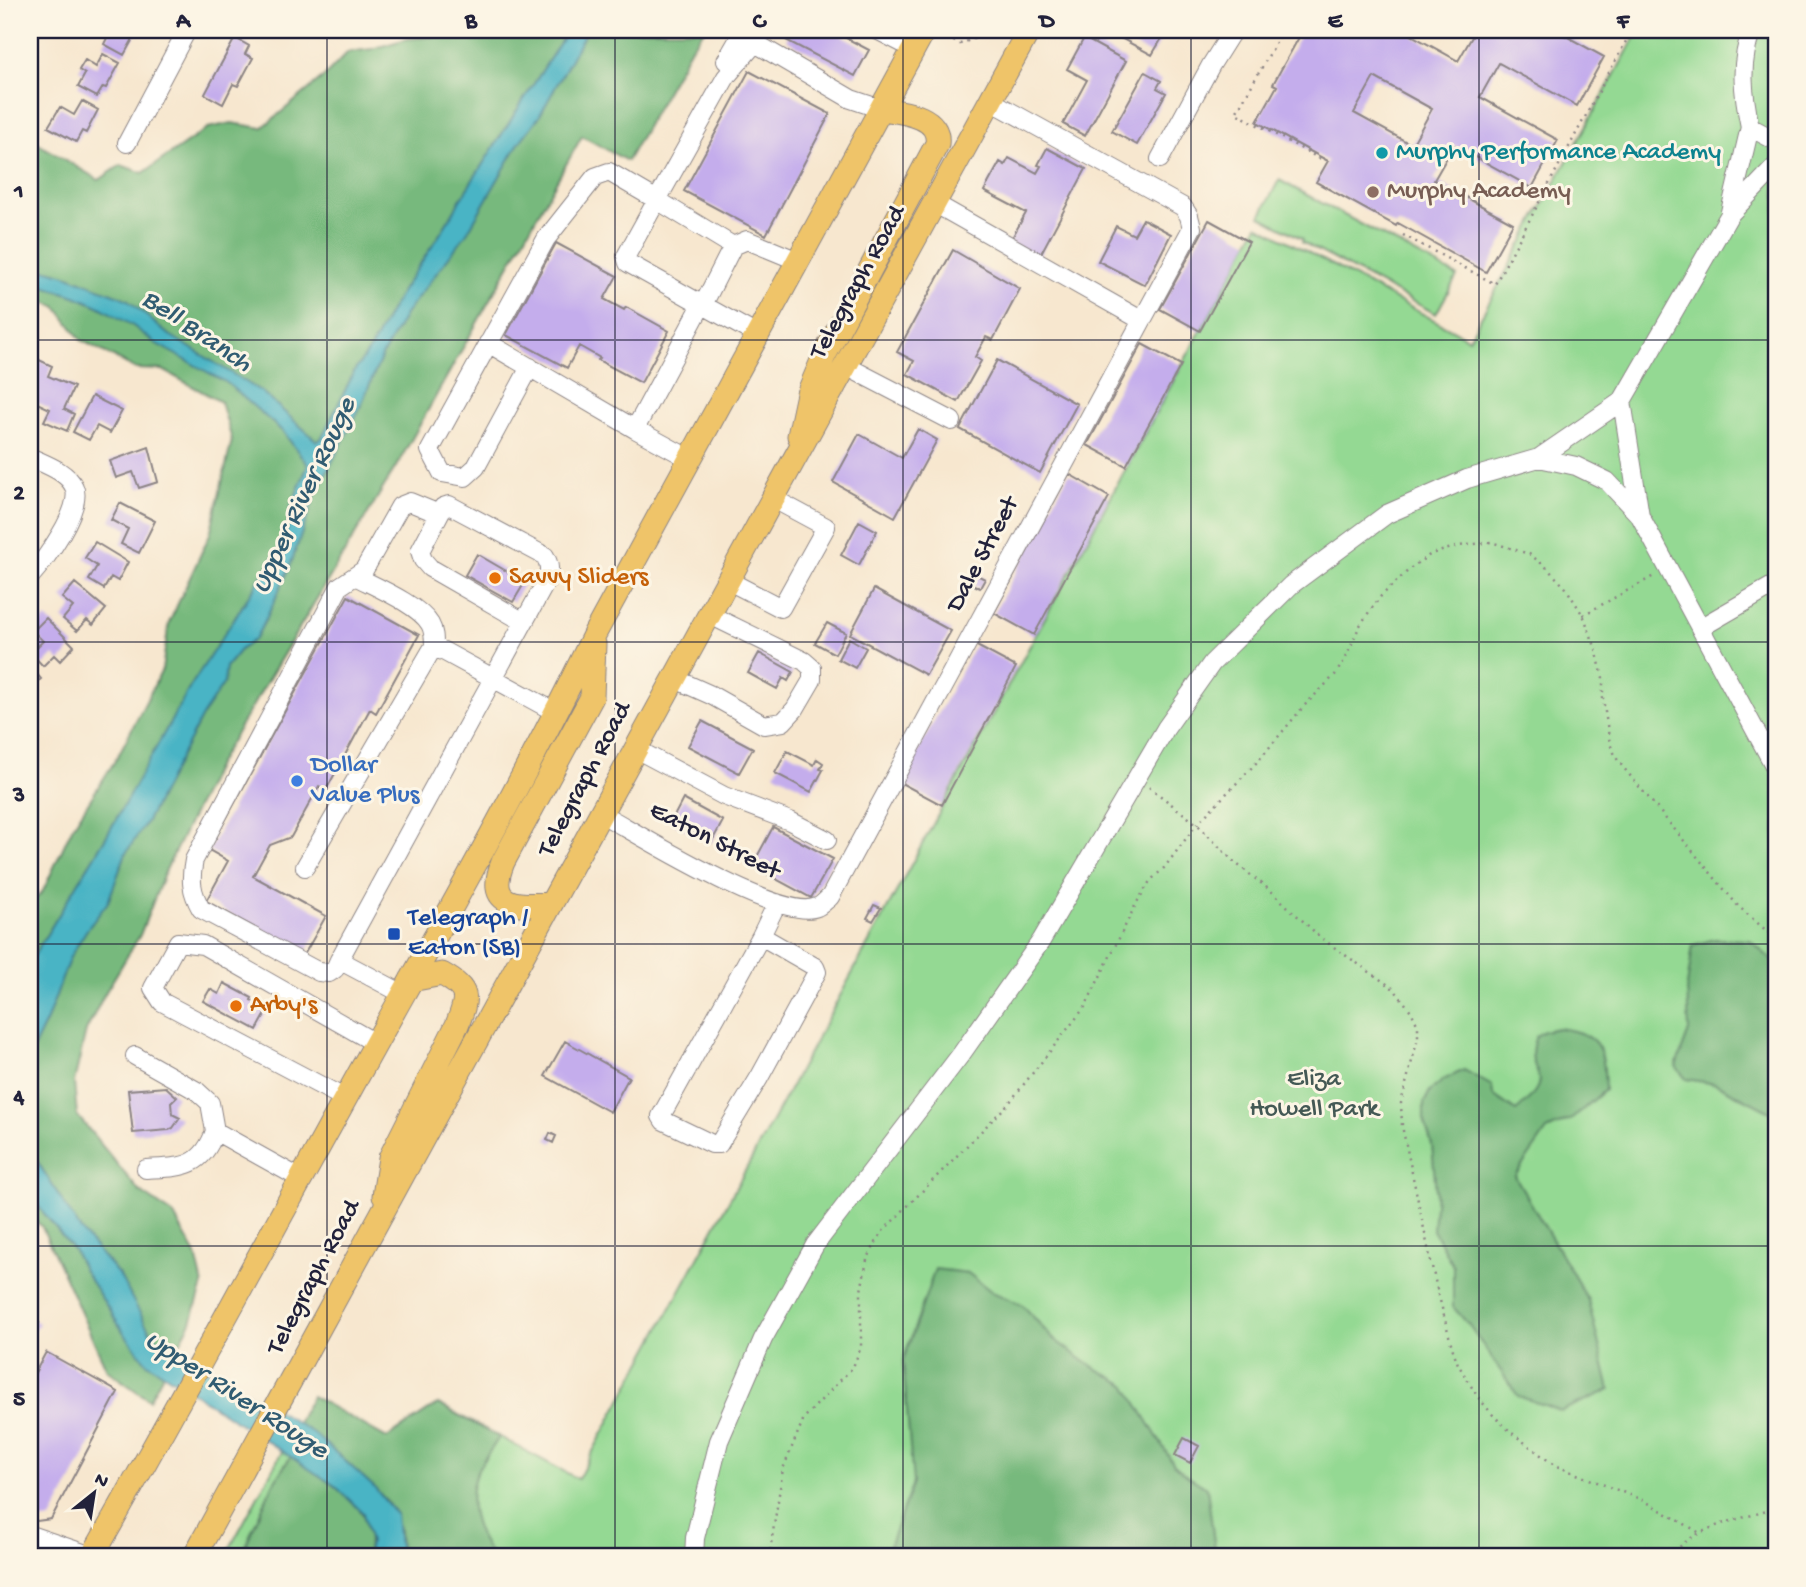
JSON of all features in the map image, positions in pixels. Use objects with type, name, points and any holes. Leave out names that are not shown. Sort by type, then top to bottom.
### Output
[{"type":"main road","name":"Telegraph Road","points":[[194,1557],[1028,30]]},
{"type":"main road","points":[[92,1557],[303,1180],[557,713],[595,633],[919,39]]},
{"type":"main road","points":[[795,456],[808,394],[824,356],[937,144],[936,129],[924,118],[881,108]]},
{"type":"main road","points":[[551,904],[522,905],[508,901],[498,892],[496,881],[503,862],[592,697],[595,633]]},
{"type":"main road","points":[[382,1213],[390,1158],[466,1003],[459,984],[442,974],[407,987]]},
{"type":"street","points":[[127,142],[187,30]]},
{"type":"street","points":[[877,30],[919,39]]},
{"type":"street","points":[[1160,159],[1233,30]]},
{"type":"street","points":[[1730,214],[1750,127],[1742,91],[1747,43],[1752,30]]},
{"type":"street","points":[[726,61],[753,34]]},
{"type":"street","points":[[753,34],[851,99],[881,108]]},
{"type":"street","points":[[753,34],[626,256],[628,263],[757,335]]},
{"type":"street","name":"Dale Street","points":[[808,908],[817,908],[830,897],[1192,228],[1183,207],[991,101]]},
{"type":"street","points":[[1750,127],[1776,141]]},
{"type":"street","points":[[694,1557],[695,1538],[719,1441],[763,1339],[815,1245],[962,1053],[1041,941],[1166,728],[1212,663],[1291,585],[1387,514],[1467,479],[1539,458],[1622,401],[1730,214],[1776,166]]},
{"type":"street","points":[[530,368],[476,467],[465,477],[442,473],[430,450],[546,239],[595,177],[609,172],[733,246]]},
{"type":"street","points":[[934,203],[1141,320]]},
{"type":"street","points":[[635,429],[733,246],[747,240],[798,261]]},
{"type":"street","points":[[488,343],[690,459]]},
{"type":"street","points":[[845,366],[952,421]]},
{"type":"street","points":[[1622,401],[1640,516]]},
{"type":"street","points":[[30,457],[65,475],[74,487],[76,504],[55,543],[30,577]]},
{"type":"street","points":[[1539,458],[1576,466],[1607,481],[1640,516],[1776,769]]},
{"type":"street","points":[[727,580],[781,608],[826,527],[772,498]]},
{"type":"street","points":[[439,514],[410,502],[400,506],[364,570],[340,586],[194,860],[190,877],[192,894],[201,909],[319,972],[335,969],[547,580],[550,564],[545,556],[449,505],[443,507],[420,551],[426,565],[524,622]]},
{"type":"street","points":[[305,867],[434,646],[434,634],[422,614],[355,576]]},
{"type":"street","points":[[1700,628],[1776,584]]},
{"type":"street","points":[[673,678],[764,725],[783,722],[795,709],[811,680],[812,668],[804,661],[708,614]]},
{"type":"street","points":[[434,646],[557,713]]},
{"type":"street","points":[[634,748],[724,796],[790,821],[827,840]]},
{"type":"street","name":"Eaton Street","points":[[600,813],[731,884],[776,903],[808,908]]},
{"type":"street","points":[[761,936],[815,967],[817,972],[719,1144],[712,1144],[664,1121],[661,1115],[761,936],[776,903]]},
{"type":"street","points":[[346,1099],[162,1002],[153,988],[178,942],[203,946],[377,1044]]},
{"type":"street","points":[[339,960],[407,987]]},
{"type":"street","points":[[135,1056],[197,1091],[210,1103],[215,1131],[209,1149],[192,1162],[181,1167],[146,1169]]},
{"type":"street","points":[[215,1131],[303,1180]]},
{"type":"street","points":[[30,1535],[92,1557]]},
{"type":"path","points":[[947,38],[960,44],[999,30]]},
{"type":"path","points":[[1283,30],[1236,113],[1322,160]]},
{"type":"path","points":[[1403,235],[1495,284],[1632,30]]},
{"type":"path","points":[[769,1557],[783,1469],[804,1418],[853,1367],[861,1347],[861,1291],[867,1261],[881,1233],[1009,1103],[1085,1007],[1150,881],[1164,868],[1197,824],[1335,675],[1346,659],[1359,626],[1381,596],[1411,568],[1431,554],[1459,546],[1491,542],[1512,547],[1529,554],[1545,566],[1566,588],[1583,615],[1596,649],[1603,678],[1606,729],[1618,761],[1738,906],[1776,939]]},
{"type":"path","points":[[1583,615],[1667,567]]},
{"type":"path","points":[[1136,777],[1197,824],[1233,861],[1271,891],[1321,938],[1394,989],[1411,1011],[1418,1026],[1418,1038],[1401,1103],[1402,1126],[1452,1347],[1458,1364],[1477,1396],[1493,1416],[1531,1450],[1554,1465],[1644,1501],[1700,1533]]},
{"type":"path","points":[[1670,1557],[1676,1549],[1712,1527],[1776,1508]]},
{"type":"green space","points":[[457,30],[704,30],[692,46],[627,161],[582,136],[400,460],[217,765],[164,874],[140,935],[86,1031],[74,1082],[77,1115],[139,1191],[173,1214],[196,1255],[203,1285],[191,1322],[149,1400],[107,1370],[42,1227],[30,1215],[30,905],[43,891],[72,828],[118,756],[162,670],[169,623],[210,534],[232,440],[221,402],[163,370],[136,369],[81,340],[57,307],[30,296],[30,139],[99,180],[121,165],[143,173],[208,128],[232,123],[262,128],[325,76],[348,52],[372,49],[406,39],[452,35]]},
{"type":"green space","name":"Eliza Howell Park","points":[[1639,30],[1776,30],[1776,1557],[225,1557],[312,1396],[387,1438],[438,1404],[578,1479],[1258,225],[1469,339]]},
{"type":"green space","points":[[1279,180],[1457,276],[1436,314],[1302,242],[1303,239],[1260,216]]},
{"type":"green space","points":[[1715,939],[1750,940],[1776,964],[1776,1115],[1716,1084],[1686,1079],[1676,1066],[1689,1031],[1687,986],[1693,945]]},
{"type":"green space","points":[[1558,1028],[1584,1034],[1598,1046],[1603,1064],[1605,1090],[1572,1119],[1547,1130],[1515,1176],[1588,1300],[1610,1390],[1561,1411],[1518,1396],[1469,1325],[1453,1307],[1453,1266],[1433,1230],[1436,1192],[1432,1145],[1424,1119],[1424,1103],[1430,1091],[1445,1079],[1464,1070],[1492,1086],[1493,1095],[1516,1111],[1537,1088],[1539,1080],[1532,1049],[1536,1036]]},
{"type":"green space","points":[[935,1269],[968,1273],[992,1292],[1023,1305],[1051,1337],[1088,1364],[1126,1385],[1174,1465],[1207,1488],[1216,1557],[885,1557],[913,1483],[903,1361]]},
{"type":"green space","points":[[312,1396],[387,1438],[438,1404],[499,1437],[478,1469],[472,1491],[476,1526],[493,1557],[400,1557],[399,1528],[387,1501],[342,1458],[297,1423]]},
{"type":"green space","points":[[291,1456],[330,1483],[358,1508],[368,1531],[367,1557],[240,1557],[274,1482]]},
{"type":"water","name":"Upper River Rouge","points":[[568,30],[587,30],[539,117],[519,143],[467,233],[406,313],[381,358],[358,412],[316,493],[289,569],[267,617],[255,639],[240,650],[226,667],[224,683],[202,716],[147,821],[126,853],[108,902],[70,957],[47,1020],[30,1055],[30,962],[106,837],[190,687],[276,554],[287,531],[291,507],[308,465],[283,432],[227,383],[155,343],[133,326],[98,306],[30,282],[30,269],[66,275],[127,299],[165,332],[262,392],[317,441],[321,439],[356,368],[374,343],[398,297]]},
{"type":"water","name":"Upper River Rouge","points":[[30,1150],[84,1235],[120,1276],[150,1332],[165,1346],[313,1433],[342,1458],[375,1488],[396,1514],[400,1557],[367,1557],[370,1543],[363,1513],[335,1486],[146,1362],[124,1333],[74,1251],[30,1196]]},
{"type":"building","points":[[111,30],[138,30],[124,55],[104,44]]},
{"type":"building","points":[[792,30],[831,30],[869,50],[855,76],[786,40]]},
{"type":"building","points":[[1106,30],[1160,30],[1165,33],[1152,55]]},
{"type":"building","name":"Murphy Performance Academy","points":[[1303,30],[1414,30],[1411,35],[1458,61],[1476,30],[1555,30],[1604,57],[1577,106],[1499,63],[1480,97],[1558,140],[1532,188],[1454,145],[1434,180],[1513,223],[1486,272],[1398,223],[1396,226],[1316,182],[1328,161],[1257,122],[1277,86],[1273,84]],"holes":[[[1374,77],[1432,109],[1412,145],[1354,113]]]},
{"type":"building","points":[[235,38],[249,46],[245,54],[253,58],[238,86],[233,84],[223,104],[205,94]]},
{"type":"building","points":[[1084,38],[1126,61],[1085,136],[1063,124],[1087,80],[1067,69]]},
{"type":"building","points":[[103,54],[120,63],[106,88],[103,87],[97,97],[78,87],[85,74],[79,70],[85,60],[96,67]]},
{"type":"building","points":[[749,71],[830,114],[766,235],[684,191]]},
{"type":"building","points":[[1145,72],[1161,81],[1157,88],[1166,93],[1137,145],[1112,131]]},
{"type":"building","points":[[82,101],[98,110],[86,133],[82,131],[76,142],[48,127],[60,107],[74,115]]},
{"type":"building","points":[[1047,148],[1086,169],[1038,259],[1009,243],[1026,213],[984,191],[1000,162],[1005,165],[1009,158],[1037,173]]},
{"type":"building","points":[[1143,219],[1171,234],[1145,285],[1098,261],[1116,226],[1134,235]]},
{"type":"building","points":[[1209,220],[1249,242],[1200,331],[1160,309]]},
{"type":"building","points":[[556,243],[617,276],[604,299],[624,310],[626,307],[669,331],[641,383],[598,360],[600,358],[579,346],[567,368],[506,335]]},
{"type":"building","points":[[953,250],[1020,289],[993,340],[986,337],[975,357],[981,361],[958,402],[907,374],[914,361],[897,352]]},
{"type":"building","points":[[1142,344],[1181,365],[1126,466],[1087,445]]},
{"type":"building","points":[[35,358],[52,366],[48,376],[74,387],[64,409],[74,414],[67,431],[44,421],[50,409],[30,402],[30,370]]},
{"type":"building","points":[[997,360],[1077,404],[1040,473],[960,429]]},
{"type":"building","points":[[92,396],[122,411],[110,433],[97,426],[89,440],[73,432]]},
{"type":"building","points":[[918,429],[937,440],[895,517],[833,482],[859,434],[902,458]]},
{"type":"building","points":[[149,447],[158,482],[139,488],[133,472],[116,478],[110,461]]},
{"type":"building","points":[[1069,474],[1109,497],[1034,635],[994,613]]},
{"type":"building","points":[[120,503],[155,521],[139,553],[121,544],[128,529],[111,520]]},
{"type":"building","points":[[859,521],[877,531],[859,565],[841,555]]},
{"type":"building","points":[[95,542],[128,562],[118,581],[111,577],[104,589],[89,580],[97,566],[85,558]]},
{"type":"building","name":"Savvy Sliders","points":[[477,554],[525,582],[513,602],[465,575]]},
{"type":"building","points":[[975,574],[985,579],[980,588],[970,583]]},
{"type":"building","points":[[75,583],[106,609],[93,625],[87,620],[77,631],[63,619],[73,607],[62,598]]},
{"type":"building","points":[[874,589],[951,631],[926,675],[850,634]]},
{"type":"building","points":[[348,596],[419,635],[376,713],[370,709],[326,790],[319,786],[291,837],[270,845],[253,876],[326,916],[304,955],[206,901],[228,861],[209,850]]},
{"type":"building","points":[[46,618],[74,646],[60,661],[54,655],[43,666],[31,653],[43,641],[33,631]]},
{"type":"building","points":[[827,623],[846,633],[835,654],[815,643]]},
{"type":"building","points":[[849,638],[866,648],[855,668],[838,659]]},
{"type":"building","points":[[975,645],[1016,667],[942,805],[901,783]]},
{"type":"building","points":[[759,653],[793,672],[788,681],[783,678],[777,689],[748,673]]},
{"type":"building","points":[[30,666],[41,679],[30,689]]},
{"type":"building","points":[[702,721],[753,748],[739,773],[688,746]]},
{"type":"building","points":[[787,751],[814,765],[817,759],[823,763],[820,769],[823,770],[811,792],[775,773]]},
{"type":"building","points":[[683,799],[723,821],[711,843],[671,822]]},
{"type":"building","points":[[773,827],[833,859],[811,898],[752,866]]},
{"type":"building","points":[[874,905],[881,908],[873,921],[867,918]]},
{"type":"building","points":[[224,983],[268,1010],[257,1030],[203,1001],[210,989],[219,994]]},
{"type":"building","points":[[565,1041],[629,1077],[610,1112],[545,1076]]},
{"type":"building","points":[[166,1087],[177,1097],[171,1103],[172,1114],[180,1118],[173,1128],[133,1133],[128,1090]]},
{"type":"building","points":[[550,1133],[556,1136],[553,1143],[547,1140]]},
{"type":"building","points":[[30,1318],[39,1323],[30,1339]]},
{"type":"building","points":[[46,1352],[118,1392],[51,1519],[37,1521],[30,1517],[30,1382]]},
{"type":"building","points":[[1184,1438],[1199,1446],[1190,1463],[1175,1455]]},
{"type":"place","name":"Murphy Performance Academy","points":[[1382,153]]},
{"type":"place","name":"Murphy Academy","points":[[1373,192]]},
{"type":"place","name":"Savvy Sliders","points":[[495,578]]},
{"type":"place","name":"Dollar Value Plus","points":[[297,781]]},
{"type":"place","name":"Telegraph / Eaton (SB)","points":[[394,934]]},
{"type":"place","name":"Arby's","points":[[236,1006]]},
{"type":"water label","name":"Bell Branch","points":[[196,332]]}]
